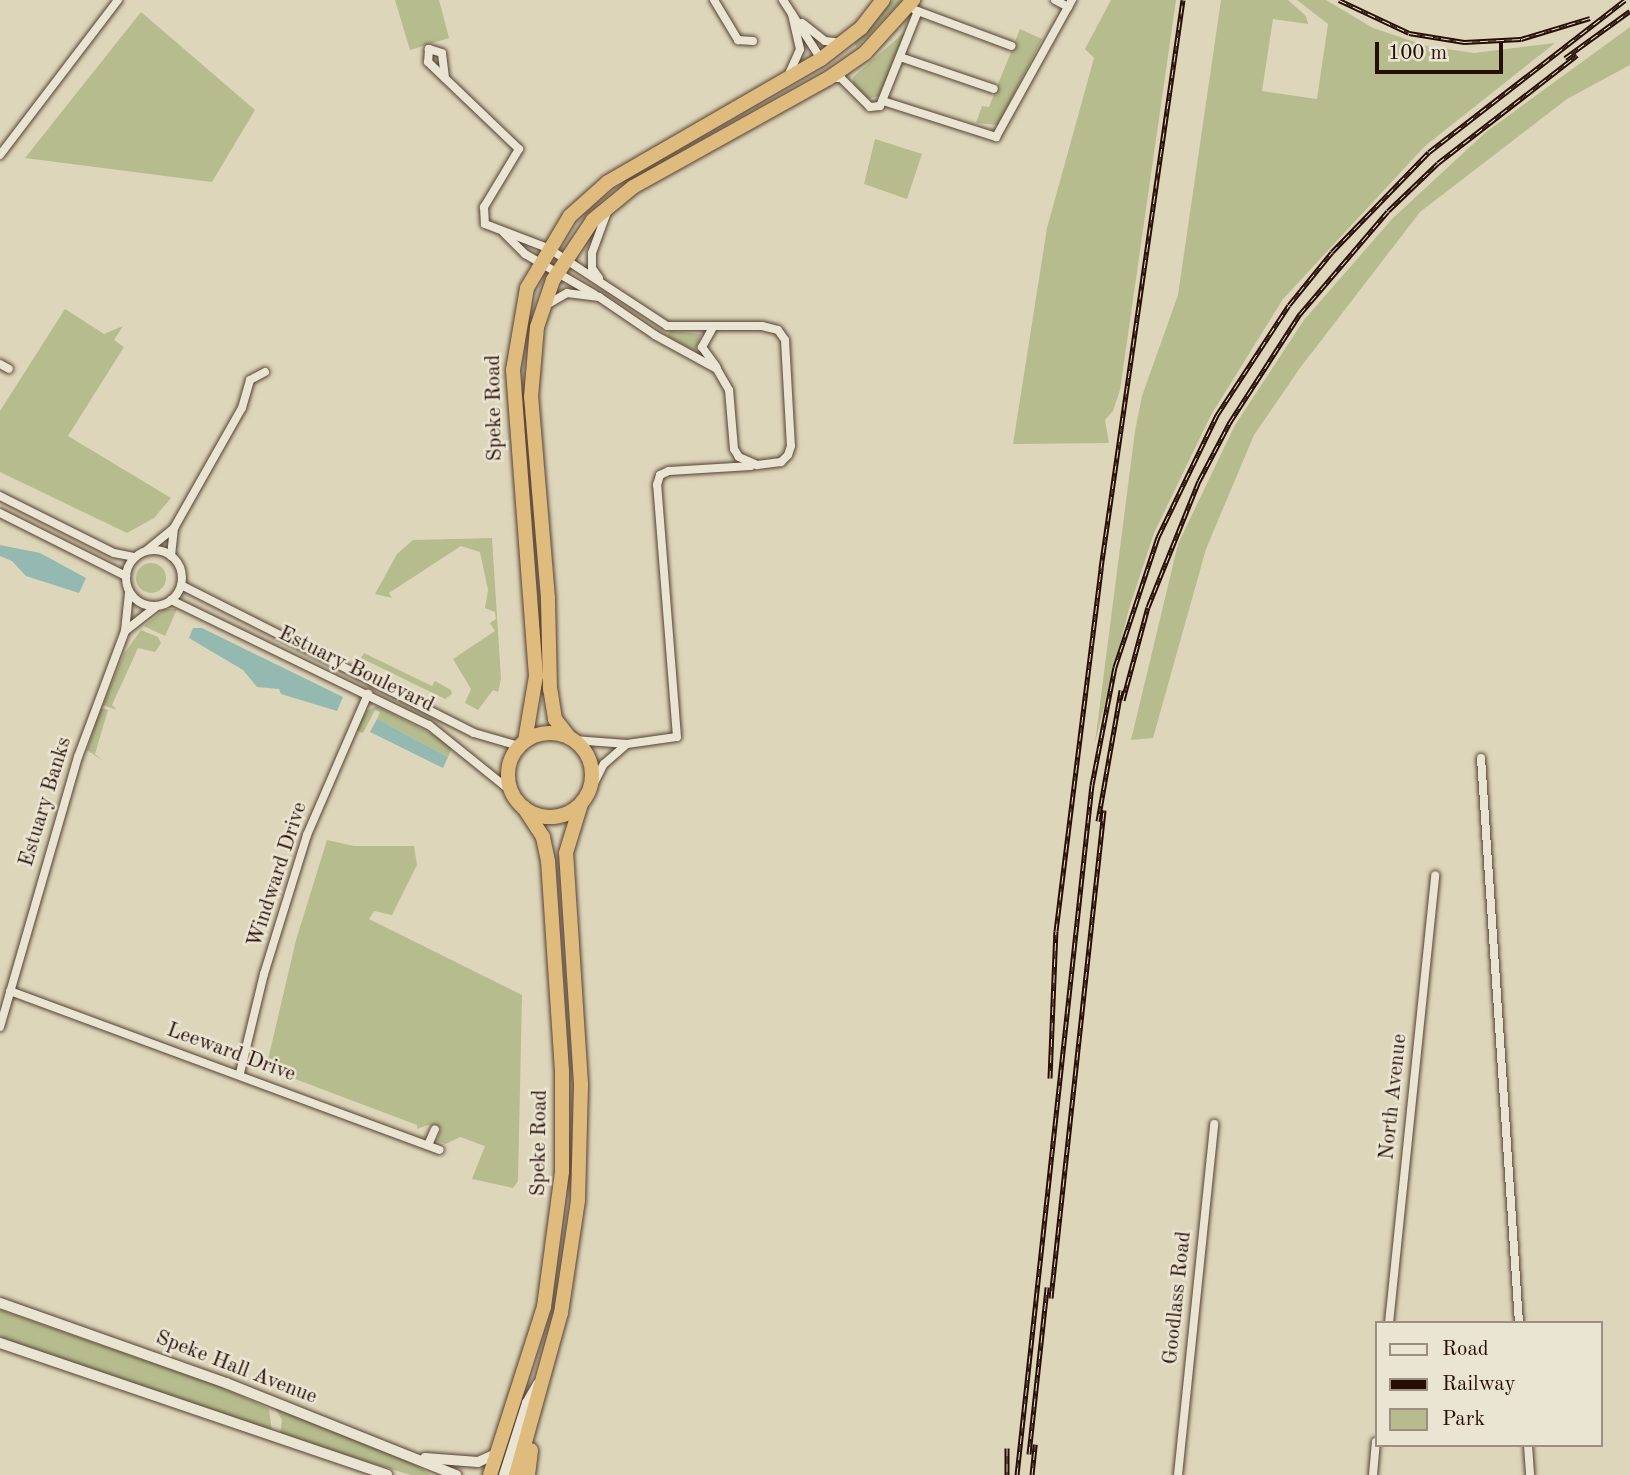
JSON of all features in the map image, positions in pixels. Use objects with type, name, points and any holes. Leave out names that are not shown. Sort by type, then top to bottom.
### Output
[{"type":"highway","name":"Speke Road","points":[[522,744],[536,676],[513,370],[516,330],[532,278],[570,216],[608,182],[821,59],[861,28],[883,0]]},
{"type":"highway","name":"Speke Road","points":[[571,738],[555,719],[550,690],[548,598],[531,397],[532,358],[543,308],[557,272],[593,220],[612,205],[674,162],[829,78],[865,53],[913,6]]},
{"type":"highway","points":[[821,59],[829,78]]},
{"type":"highway","points":[[546,733],[571,738],[591,762],[590,791],[581,804],[560,816],[548,817],[524,808],[512,792],[509,768],[522,744],[546,733]]},
{"type":"highway","name":"Speke Road","points":[[516,1475],[546,1373],[574,1237],[581,1110],[566,864],[572,823],[581,804]]},
{"type":"highway","name":"Speke Road","points":[[490,1475],[532,1353],[552,1268],[562,1172],[563,1110],[548,861],[542,837],[524,808]]},
{"type":"highway","points":[[563,1110],[581,1110]]},
{"type":"highway","points":[[528,1475],[546,1373]]},
{"type":"street","points":[[0,155],[118,0]]},
{"type":"street","points":[[714,0],[738,40],[753,41]]},
{"type":"street","points":[[783,0],[821,59]]},
{"type":"street","points":[[829,78],[841,78],[870,107],[883,101],[996,137],[1070,4],[1055,0]]},
{"type":"street","points":[[883,101],[900,57],[913,6],[1012,46]]},
{"type":"street","points":[[792,14],[825,41],[842,43]]},
{"type":"street","points":[[785,80],[800,50],[792,14]]},
{"type":"street","points":[[900,57],[994,89]]},
{"type":"street","points":[[446,78],[519,149],[499,178],[482,215],[485,224],[548,248],[667,326],[712,329],[762,326],[778,331],[785,340],[792,446],[781,462],[660,475],[657,485],[677,737],[626,744],[571,738]]},
{"type":"street","points":[[602,284],[592,268],[592,253],[612,205]]},
{"type":"street","points":[[502,231],[525,254],[599,297],[654,335],[717,369]]},
{"type":"street","points":[[525,254],[532,278]]},
{"type":"street","points":[[543,308],[567,293],[599,297]]},
{"type":"street","points":[[712,329],[702,347],[729,390],[734,449],[727,468]]},
{"type":"street","points":[[0,364],[9,369]]},
{"type":"street","points":[[157,606],[141,603],[129,592],[126,576],[134,557],[174,528],[242,408],[250,380],[265,372]]},
{"type":"street","points":[[734,449],[746,462],[757,465]]},
{"type":"street","points":[[0,496],[114,553],[134,557]]},
{"type":"street","points":[[0,513],[126,576]]},
{"type":"street","points":[[125,631],[157,606],[171,600],[181,585],[180,567],[172,556],[174,528]]},
{"type":"street","points":[[147,550],[172,556]]},
{"type":"street","name":"Estuary Boulevard","points":[[181,585],[474,733],[522,744]]},
{"type":"street","name":"Estuary Banks","points":[[0,1027],[78,757],[125,631],[129,592]]},
{"type":"street","name":"Estuary Boulevard","points":[[171,600],[368,694],[452,739],[512,792]]},
{"type":"street","name":"Windward Drive","points":[[240,1073],[264,974],[307,835],[368,694]]},
{"type":"street","points":[[590,791],[604,764],[626,744]]},
{"type":"street","points":[[1481,758],[1519,1321]]},
{"type":"street","name":"North Avenue","points":[[1388,1321],[1435,875]]},
{"type":"street","name":"Leeward Drive","points":[[10,991],[240,1073],[440,1150]]},
{"type":"street","name":"Goodlass Road","points":[[1178,1475],[1214,1124]]},
{"type":"street","points":[[428,1145],[435,1129]]},
{"type":"street","name":"Speke Hall Avenue","points":[[0,1303],[187,1369],[456,1475]]},
{"type":"street","points":[[0,1343],[387,1475]]},
{"type":"street","points":[[504,1475],[527,1403],[546,1373]]},
{"type":"street","points":[[1373,1475],[1376,1447]]},
{"type":"street","points":[[1528,1447],[1530,1475]]},
{"type":"street","points":[[412,1457],[472,1463],[498,1452]]},
{"type":"green space","points":[[395,0],[439,0],[449,38],[410,50]]},
{"type":"green space","points":[[893,0],[902,0],[857,47],[854,43]]},
{"type":"green space","points":[[1111,0],[1176,0],[1120,390],[1113,411],[1105,420],[1109,443],[1013,444],[1047,228],[1094,58],[1085,49]]},
{"type":"green space","points":[[1221,0],[1288,0],[1306,16],[1308,24],[1273,19],[1262,91],[1317,99],[1328,24],[1297,0],[1326,0],[1373,28],[1427,46],[1474,53],[1555,43],[1425,146],[1283,299],[1211,415],[1154,533],[1129,609],[1095,743],[1135,431],[1142,396],[1178,295]]},
{"type":"green space","points":[[141,12],[255,110],[212,182],[25,158]]},
{"type":"green space","points":[[1630,27],[1630,65],[1567,99],[1420,212],[1300,368],[1254,435],[1206,549],[1153,738],[1131,740],[1178,544],[1235,425],[1304,320],[1392,219],[1486,132]]},
{"type":"green space","points":[[1020,29],[1042,39],[998,125],[976,123],[982,106],[989,107]]},
{"type":"green space","points":[[906,31],[880,96],[866,99],[854,86],[853,77]]},
{"type":"green space","points":[[875,139],[922,154],[907,199],[864,184]]},
{"type":"green space","points":[[65,309],[104,334],[123,326],[114,340],[124,347],[68,436],[171,498],[154,518],[127,533],[0,472],[0,411]]},
{"type":"green space","points":[[670,331],[701,334],[695,351],[667,336]]},
{"type":"green space","points":[[492,538],[501,679],[498,692],[493,690],[478,710],[465,703],[471,689],[453,659],[495,631],[490,623],[496,619],[495,612],[485,608],[488,590],[480,552],[461,546],[389,593],[392,598],[375,594],[397,554],[413,540]]},
{"type":"green space","points":[[151,563],[162,567],[166,578],[162,589],[151,593],[140,589],[136,578],[140,567]]},
{"type":"green space","points":[[164,609],[177,609],[165,636],[144,626]]},
{"type":"green space","points":[[141,630],[158,637],[161,643],[155,652],[138,648],[112,705],[117,710],[103,705],[124,654]]},
{"type":"green space","points":[[364,653],[432,686],[435,681],[451,690],[452,694],[445,699],[361,658]]},
{"type":"green space","points":[[377,706],[439,738],[452,748],[448,757],[377,719],[380,712],[375,710],[363,733],[356,730],[366,711]]},
{"type":"green space","points":[[101,708],[108,710],[95,754],[103,761],[87,750]]},
{"type":"green space","points":[[327,840],[354,846],[414,846],[417,865],[392,915],[374,911],[369,919],[522,995],[518,1181],[513,1188],[472,1179],[485,1146],[460,1137],[446,1144],[437,1141],[441,1129],[428,1125],[417,1129],[417,1125],[266,1068],[296,940]]},
{"type":"green space","points":[[0,1310],[216,1385],[269,1409],[272,1433],[0,1337]]},
{"type":"green space","points":[[275,1408],[391,1449],[431,1475],[411,1475],[280,1435],[282,1420]]},
{"type":"water","points":[[0,545],[40,553],[86,578],[79,593],[26,576],[12,561],[0,556]]},
{"type":"water","points":[[193,628],[202,628],[343,697],[337,711],[281,694],[279,689],[257,687],[243,670],[189,638]]},
{"type":"water","points":[[377,719],[448,757],[443,768],[370,732]]},
{"type":"railway","points":[[1050,1078],[1056,931],[1101,568],[1183,0]]},
{"type":"railway","points":[[1339,0],[1409,33],[1464,42],[1521,39],[1590,18]]},
{"type":"railway","points":[[1017,1475],[1092,785],[1115,667],[1158,537],[1217,415],[1289,305],[1332,252],[1429,152],[1625,0]]},
{"type":"railway","points":[[1565,58],[1630,11]]},
{"type":"railway","points":[[1123,700],[1148,607],[1199,481],[1230,422],[1300,314],[1388,211],[1438,163],[1577,55]]},
{"type":"railway","points":[[1098,821],[1121,690]]},
{"type":"railway","points":[[1051,1298],[1104,810]]},
{"type":"railway","points":[[1029,1454],[1047,1287]]},
{"type":"railway","points":[[1032,1475],[1035,1444]]},
{"type":"railway","points":[[1007,1448],[1007,1475]]}]
